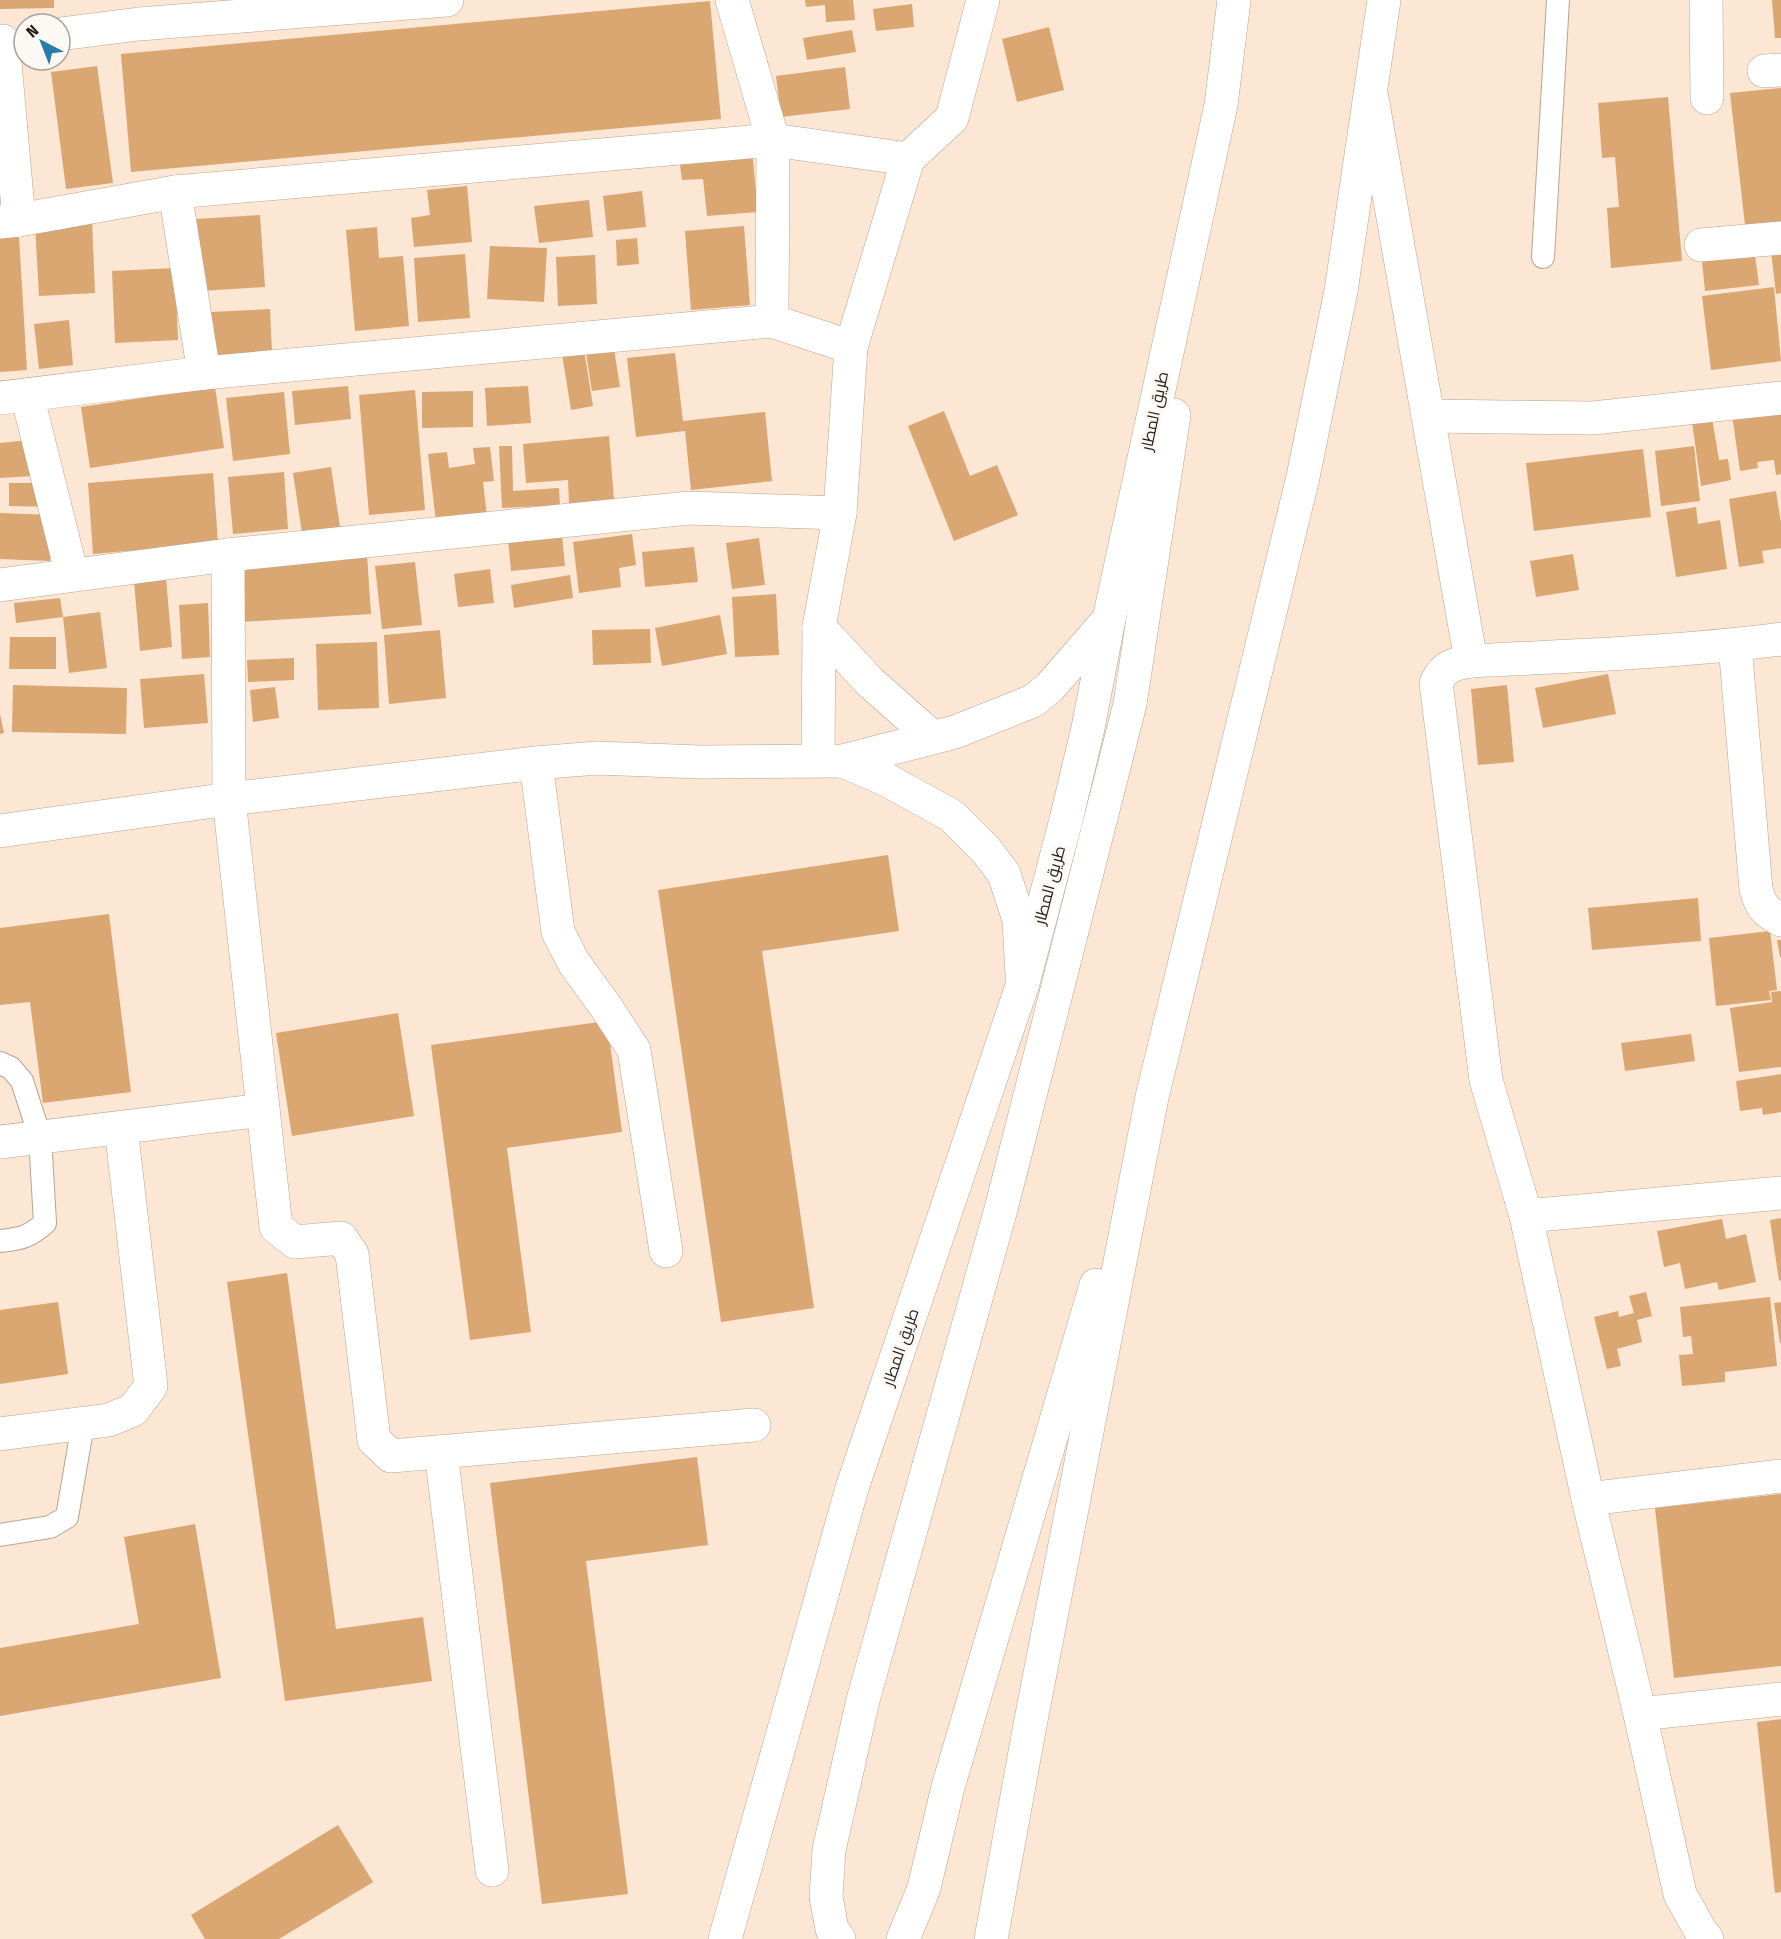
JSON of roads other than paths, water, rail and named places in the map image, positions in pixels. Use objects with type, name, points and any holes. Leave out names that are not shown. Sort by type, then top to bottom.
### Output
[{"type":"main road","points":[[72,31],[137,12],[447,0]]},
{"type":"main road","points":[[732,0],[773,140],[772,321]]},
{"type":"main road","points":[[831,761],[819,627],[840,513],[851,347],[908,159],[952,118],[983,0]]},
{"type":"main road","name":"طريق المطار","points":[[725,1939],[852,1488],[1023,983],[1088,729],[1109,619],[1221,105],[1234,0]]},
{"type":"main road","points":[[991,1939],[1030,1725],[1152,1097],[1303,477],[1341,291],[1384,0]]},
{"type":"main road","points":[[1706,0],[1707,98]]},
{"type":"main road","points":[[9,40],[10,221],[175,192],[773,140],[908,159]]},
{"type":"main road","points":[[1371,90],[1471,661]]},
{"type":"main road","points":[[839,1939],[832,1929],[826,1897],[829,1850],[861,1711],[1001,1209],[1130,704],[1221,105]]},
{"type":"main road","points":[[175,192],[204,373]]},
{"type":"main road","points":[[1701,245],[1781,238]]},
{"type":"main road","points":[[72,575],[13,397],[204,373],[772,321],[851,347]]},
{"type":"main road","points":[[1428,416],[1593,418],[1781,399]]},
{"type":"main road","points":[[0,585],[228,555],[689,507],[840,513]]},
{"type":"main road","points":[[228,555],[229,800],[276,1227],[295,1242],[341,1238],[352,1254],[374,1440],[391,1456],[754,1425]]},
{"type":"main road","points":[[0,831],[536,762],[597,758],[700,762],[831,761],[955,732],[1033,701],[1050,687],[1109,619]]},
{"type":"main road","points":[[819,627],[870,682],[932,737]]},
{"type":"main road","points":[[1707,1939],[1680,1894],[1640,1714],[1588,1499],[1526,1216],[1486,1080],[1436,682],[1442,671],[1452,664],[1471,661],[1605,655],[1735,645],[1781,639]]},
{"type":"main road","points":[[1735,645],[1756,889],[1760,905],[1781,920]]},
{"type":"main road","points":[[831,761],[887,780],[952,816],[986,850],[1004,874],[1019,920],[1023,983]]},
{"type":"main road","points":[[536,762],[558,932],[574,963],[606,1006],[633,1050],[666,1251]]},
{"type":"main road","points":[[903,1939],[924,1888],[948,1787],[1152,1097]]},
{"type":"main road","points":[[0,1142],[263,1110]]},
{"type":"main road","points":[[0,1434],[109,1420],[133,1410],[151,1386],[121,1128]]},
{"type":"main road","points":[[1526,1216],[1781,1193]]},
{"type":"main road","points":[[441,1452],[492,1870]]},
{"type":"main road","points":[[1588,1499],[1781,1476]]},
{"type":"main road","points":[[1640,1714],[1781,1699]]},
{"type":"lane","points":[[1542,257],[1558,0]]},
{"type":"lane","points":[[0,1063],[11,1068],[22,1081],[40,1137],[45,1223],[23,1239],[0,1242]]},
{"type":"lane","points":[[0,1535],[50,1527],[67,1517],[83,1424]]}]
